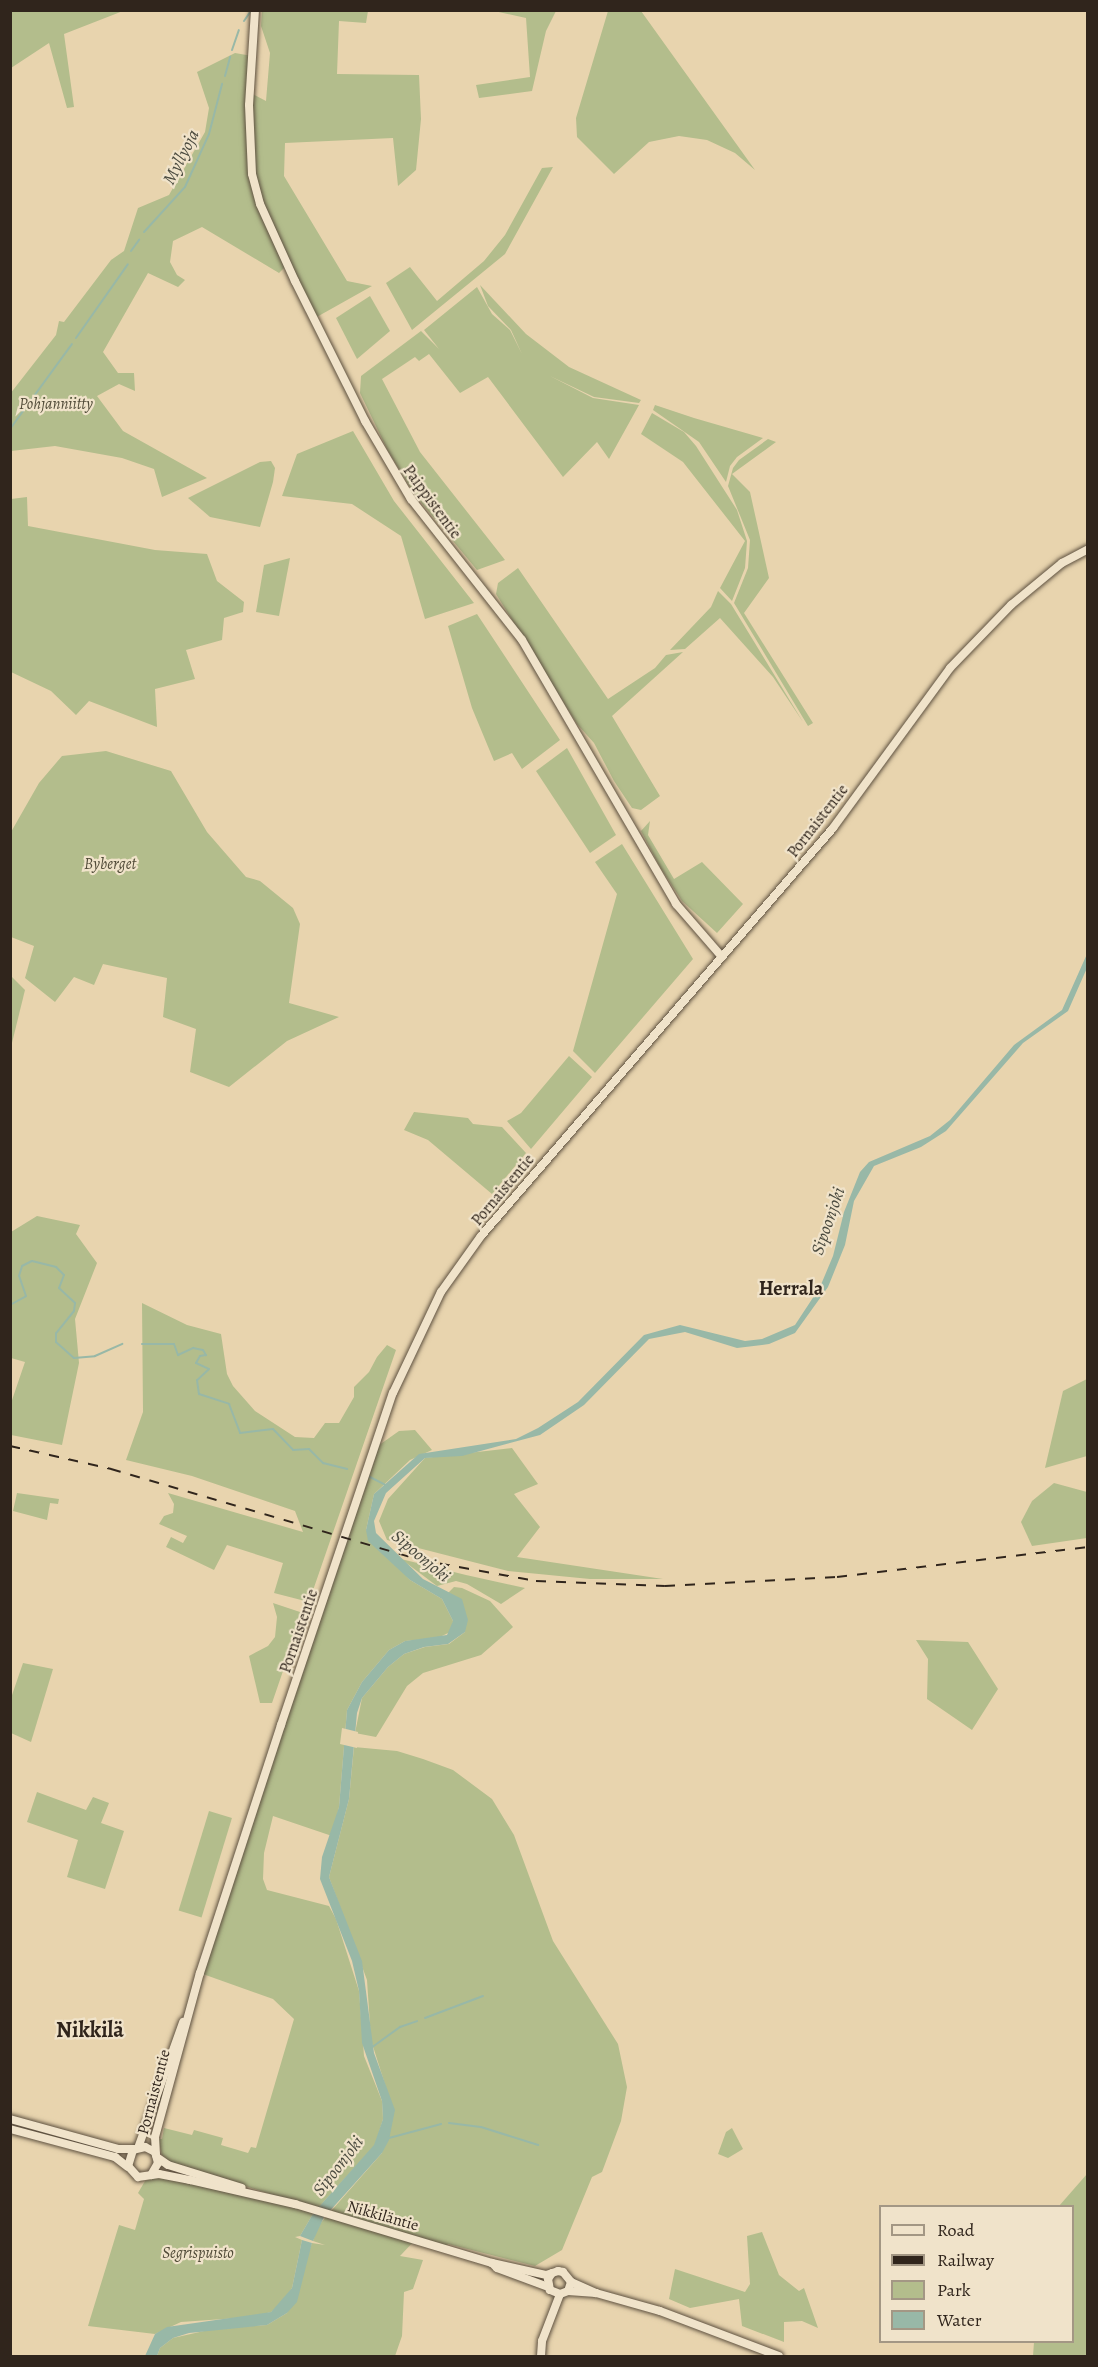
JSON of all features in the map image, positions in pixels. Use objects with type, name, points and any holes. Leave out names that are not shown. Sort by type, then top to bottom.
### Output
[{"type":"street","name":"Paippistentie","points":[[255,11],[249,105],[252,174],[260,204],[295,281],[365,421],[411,499],[522,640],[676,904],[722,957]]},
{"type":"street","name":"Pornaistentie","points":[[157,2156],[155,2137],[192,2001],[393,1392],[421,1330],[447,1284],[481,1236],[833,828],[950,668],[1020,597],[1062,563],[1088,549]]},
{"type":"street","name":"Pornaistentie","points":[[137,2148],[165,2065],[192,2001]]},
{"type":"street","points":[[10,2119],[118,2149],[148,2148],[157,2156],[151,2175],[139,2177],[115,2157],[10,2129]]},
{"type":"street","points":[[130,2171],[128,2158],[137,2148]]},
{"type":"street","name":"Nikkiläntie","points":[[157,2156],[168,2165],[266,2197]]},
{"type":"street","name":"Nikkiläntie","points":[[151,2175],[167,2175],[295,2204],[492,2263],[552,2273]]},
{"type":"street","name":"Nikkiläntie","points":[[492,2263],[497,2268],[549,2288]]},
{"type":"street","points":[[541,2356],[548,2321],[552,2273],[563,2271],[571,2282],[596,2293],[660,2311],[779,2356]]},
{"type":"street","points":[[568,2291],[571,2282]]},
{"type":"street","points":[[549,2288],[560,2295]]},
{"type":"street","points":[[548,2321],[560,2295],[568,2291],[596,2293]]},
{"type":"green space","points":[[11,10],[123,11],[64,34],[74,107],[67,108],[49,43],[11,68]]},
{"type":"green space","name":"Pohjanniitty","points":[[262,11],[368,11],[366,23],[339,21],[337,74],[419,75],[421,119],[416,170],[398,186],[393,138],[285,143],[284,176],[347,281],[372,286],[315,318],[287,265],[279,273],[202,227],[173,241],[170,262],[177,275],[185,280],[178,287],[148,273],[103,352],[118,373],[134,373],[135,391],[119,384],[97,396],[123,431],[207,478],[162,497],[154,469],[122,458],[55,446],[11,451],[10,394],[56,335],[59,321],[64,322],[111,260],[124,251],[138,208],[169,195],[205,132],[209,108],[197,72],[235,53],[252,56],[249,92],[266,101],[270,53],[261,26]]},
{"type":"green space","points":[[494,11],[556,11],[546,31],[532,91],[479,98],[476,85],[530,77],[526,18]]},
{"type":"green space","points":[[608,11],[641,11],[755,170],[735,153],[707,140],[679,136],[649,142],[614,174],[577,137],[576,118]]},
{"type":"green space","points":[[553,167],[505,254],[412,330],[386,283],[410,267],[437,301],[484,261],[505,235],[542,168]]},
{"type":"green space","points":[[480,285],[526,334],[569,367],[641,400],[639,403],[594,397],[550,376],[593,398],[639,405],[609,459],[597,442],[563,477],[488,377],[460,393],[429,354],[419,361],[415,357],[382,379],[420,452],[505,560],[477,570],[415,495],[388,451],[360,393],[361,376],[421,331],[439,349],[424,330],[477,287],[492,314],[510,330],[522,354],[511,330],[488,306]]},
{"type":"green space","points":[[370,296],[390,331],[357,359],[336,318]]},
{"type":"green space","points":[[655,405],[763,438],[737,457],[730,466],[726,482],[699,442],[653,410]]},
{"type":"green space","points":[[652,413],[684,432],[696,446],[737,510],[747,541],[745,568],[732,601],[720,588],[745,541],[683,462],[641,434]]},
{"type":"green space","points":[[353,431],[394,501],[474,603],[425,619],[401,536],[352,504],[282,496],[297,454]]},
{"type":"green space","points":[[768,439],[776,442],[732,474],[750,492],[769,578],[744,613],[813,723],[808,726],[734,603],[748,568],[750,540],[728,486],[733,468],[739,460]]},
{"type":"green space","points":[[271,461],[275,468],[273,482],[260,527],[210,517],[188,498],[260,462]]},
{"type":"green space","points":[[27,497],[28,526],[155,550],[207,554],[217,581],[244,602],[243,612],[224,618],[222,640],[186,650],[195,679],[155,689],[157,727],[89,701],[76,715],[51,691],[11,672],[11,499]]},
{"type":"green space","points":[[290,558],[279,616],[256,612],[264,565]]},
{"type":"green space","points":[[518,568],[608,699],[655,668],[666,655],[683,652],[612,716],[660,796],[641,810],[632,808],[614,781],[594,743],[577,724],[496,594],[498,583]]},
{"type":"green space","points":[[718,591],[731,604],[803,722],[773,677],[720,618],[685,649],[670,650],[711,607]]},
{"type":"green space","points":[[477,614],[560,740],[522,769],[512,753],[494,761],[472,708],[448,626]]},
{"type":"green space","points":[[567,748],[616,835],[590,853],[536,771]]},
{"type":"green space","name":"Byberget","points":[[106,751],[171,771],[207,832],[246,877],[260,881],[293,908],[300,924],[289,1003],[339,1017],[287,1041],[229,1087],[190,1072],[196,1029],[163,1017],[167,978],[103,964],[94,985],[74,977],[55,1002],[25,978],[34,946],[11,937],[11,832],[39,783],[62,756]]},
{"type":"green space","points":[[650,821],[648,835],[674,879],[702,862],[743,904],[717,933],[682,901],[660,867],[641,831]]},
{"type":"green space","points":[[622,844],[693,959],[595,1073],[573,1051],[617,894],[595,862]]},
{"type":"green space","points":[[11,976],[25,990],[11,1047]]},
{"type":"green space","points":[[569,1056],[592,1077],[531,1149],[507,1121],[521,1113]]},
{"type":"green space","points":[[414,1112],[468,1118],[473,1124],[502,1127],[526,1153],[492,1194],[428,1140],[404,1130]]},
{"type":"green space","points":[[37,1216],[80,1225],[76,1234],[97,1263],[75,1319],[79,1363],[62,1445],[11,1435],[11,1403],[25,1362],[11,1358],[11,1232]]},
{"type":"green space","points":[[142,1303],[187,1325],[221,1334],[227,1374],[233,1386],[255,1411],[295,1437],[314,1438],[325,1423],[339,1423],[354,1397],[354,1387],[369,1372],[377,1357],[387,1345],[396,1350],[309,1602],[274,1593],[283,1563],[227,1545],[214,1570],[166,1547],[171,1537],[183,1543],[187,1536],[159,1524],[164,1516],[173,1513],[174,1504],[168,1493],[303,1532],[295,1511],[192,1476],[126,1460],[143,1412]]},
{"type":"green space","points":[[1087,1379],[1087,1456],[1045,1468],[1063,1391]]},
{"type":"green space","points":[[415,1430],[432,1450],[410,1460],[374,1494],[366,1530],[410,1580],[442,1599],[453,1621],[452,1631],[438,1638],[405,1641],[389,1650],[362,1682],[347,1710],[339,1807],[332,1836],[273,1816],[264,1853],[263,1879],[267,1890],[329,1906],[336,1919],[359,1991],[364,2056],[382,2101],[383,2119],[375,2145],[317,2209],[170,2162],[162,2155],[158,2139],[162,2139],[164,2128],[192,2135],[194,2130],[223,2138],[221,2145],[248,2153],[251,2147],[256,2148],[294,2019],[273,1999],[200,1973],[375,1448],[399,1431]]},
{"type":"green space","points":[[512,1448],[538,1484],[514,1494],[540,1527],[517,1557],[663,1579],[590,1579],[508,1571],[387,1540],[379,1521],[388,1499],[425,1458]]},
{"type":"green space","points":[[1054,1483],[1087,1492],[1087,1538],[1032,1546],[1021,1522],[1032,1501]]},
{"type":"green space","points":[[17,1493],[59,1499],[58,1504],[50,1503],[47,1520],[13,1511]]},
{"type":"green space","points":[[401,1559],[525,1588],[501,1604],[467,1584],[456,1581],[437,1586]]},
{"type":"green space","points":[[454,1587],[462,1588],[490,1601],[513,1627],[481,1655],[423,1673],[407,1686],[376,1737],[355,1733],[362,1698],[388,1667],[404,1654],[425,1647],[449,1644],[465,1632],[448,1593]]},
{"type":"green space","points":[[273,1603],[303,1613],[272,1703],[260,1703],[249,1656],[268,1646],[275,1637],[277,1617]]},
{"type":"green space","points":[[916,1640],[968,1642],[998,1689],[972,1730],[927,1699],[928,1659]]},
{"type":"green space","points":[[23,1663],[53,1669],[31,1742],[11,1733],[11,1698]]},
{"type":"green space","points":[[354,1747],[397,1751],[453,1770],[492,1799],[514,1835],[553,1941],[618,2044],[627,2087],[621,2121],[602,2172],[592,2177],[562,2250],[535,2266],[448,2244],[445,2249],[415,2240],[400,2256],[423,2260],[413,2289],[404,2292],[402,2336],[395,2356],[157,2356],[160,2348],[173,2338],[213,2329],[267,2325],[287,2313],[312,2243],[325,2245],[313,2241],[318,2226],[382,2153],[389,2097],[371,2040],[367,1980],[329,1877],[349,1799]]},
{"type":"green space","points":[[37,1792],[86,1810],[93,1797],[109,1803],[101,1823],[124,1831],[105,1889],[67,1877],[78,1840],[27,1822]]},
{"type":"green space","points":[[209,1811],[232,1818],[202,1917],[179,1910]]},
{"type":"green space","points":[[732,2128],[743,2149],[728,2158],[718,2154],[726,2132]]},
{"type":"green space","points":[[1087,2174],[1087,2356],[1033,2356],[1034,2343],[1074,2343],[1074,2205],[1060,2205]]},
{"type":"green space","name":"Segrispuisto","points":[[157,2176],[314,2212],[300,2236],[295,2237],[302,2240],[292,2288],[282,2303],[271,2312],[252,2317],[181,2322],[155,2334],[88,2326],[119,2225],[135,2230],[144,2199],[138,2193],[145,2181]]},
{"type":"green space","points":[[762,2232],[779,2275],[799,2291],[804,2288],[818,2328],[802,2321],[784,2322],[784,2342],[742,2326],[739,2299],[690,2308],[669,2299],[675,2269],[745,2292],[750,2284],[747,2236]]},
{"type":"water","points":[[1087,954],[1087,968],[1068,1011],[1023,1043],[946,1131],[921,1147],[874,1166],[854,1201],[845,1245],[828,1287],[795,1333],[769,1344],[737,1348],[685,1332],[649,1339],[584,1405],[540,1435],[462,1456],[425,1458],[386,1493],[374,1521],[376,1533],[423,1579],[462,1599],[468,1620],[465,1632],[448,1644],[424,1647],[404,1654],[388,1667],[362,1698],[357,1713],[349,1799],[329,1877],[362,1961],[374,2053],[395,2110],[389,2140],[382,2153],[328,2213],[317,2209],[374,2145],[383,2119],[382,2101],[362,2043],[359,1991],[352,1961],[320,1879],[322,1857],[339,1807],[347,1710],[362,1682],[389,1650],[405,1641],[447,1635],[453,1621],[442,1599],[410,1580],[368,1541],[366,1530],[374,1494],[419,1454],[516,1439],[538,1428],[578,1402],[644,1335],[680,1325],[745,1341],[762,1339],[795,1325],[820,1287],[833,1256],[844,1212],[860,1172],[869,1162],[930,1136],[950,1120],[1014,1045],[1062,1010]]},
{"type":"water","points":[[314,2212],[325,2215],[313,2241],[300,2236]]},
{"type":"water","points":[[302,2240],[312,2243],[297,2302],[287,2313],[267,2325],[189,2333],[173,2338],[160,2348],[157,2356],[145,2356],[155,2334],[167,2327],[271,2312],[292,2288]]},
{"type":"pier","points":[[342,1728],[358,1732],[357,1748],[340,1744]]},
{"type":"waterway","name":"Myllyoja","points":[[244,21],[250,12]]},
{"type":"waterway","name":"Myllyoja","points":[[232,50],[239,30]]},
{"type":"waterway","name":"Myllyoja","points":[[225,76],[230,57]]},
{"type":"waterway","name":"Myllyoja","points":[[144,232],[185,187],[209,134],[222,84]]},
{"type":"waterway","name":"Myllyoja","points":[[131,251],[139,240]]},
{"type":"waterway","name":"Myllyoja","points":[[76,338],[128,264]]},
{"type":"waterway","name":"Myllyoja","points":[[10,429],[72,344]]},
{"type":"waterway","points":[[10,1305],[26,1296],[19,1276],[22,1266],[32,1261],[56,1267],[64,1275],[59,1288],[75,1303],[74,1311],[56,1333],[56,1342],[74,1358],[95,1356],[122,1344]]},
{"type":"waterway","points":[[142,1344],[174,1344],[178,1355],[193,1348],[203,1350],[206,1355],[200,1356],[196,1363],[209,1369],[197,1380],[199,1394],[229,1404],[240,1433],[273,1429],[293,1450],[309,1449],[323,1463],[347,1469]]},
{"type":"waterway","points":[[370,1477],[388,1486]]},
{"type":"waterway","points":[[425,2018],[483,1996]]},
{"type":"waterway","points":[[371,2048],[400,2027],[417,2021]]},
{"type":"waterway","points":[[449,2123],[481,2127],[538,2145]]},
{"type":"waterway","points":[[389,2138],[441,2124]]},
{"type":"railway","points":[[10,1446],[111,1469],[420,1560],[536,1581],[665,1586],[837,1577],[1088,1547]]},
{"type":"district","name":"Herrala","points":[[791,1288]]},
{"type":"district","name":"Nikkilä","points":[[90,2031]]},
{"type":"water label","name":"Sipoonjoki","points":[[828,1221]]},
{"type":"water label","name":"Sipoonjoki","points":[[421,1556]]},
{"type":"water label","name":"Sipoonjoki","points":[[338,2166]]}]
